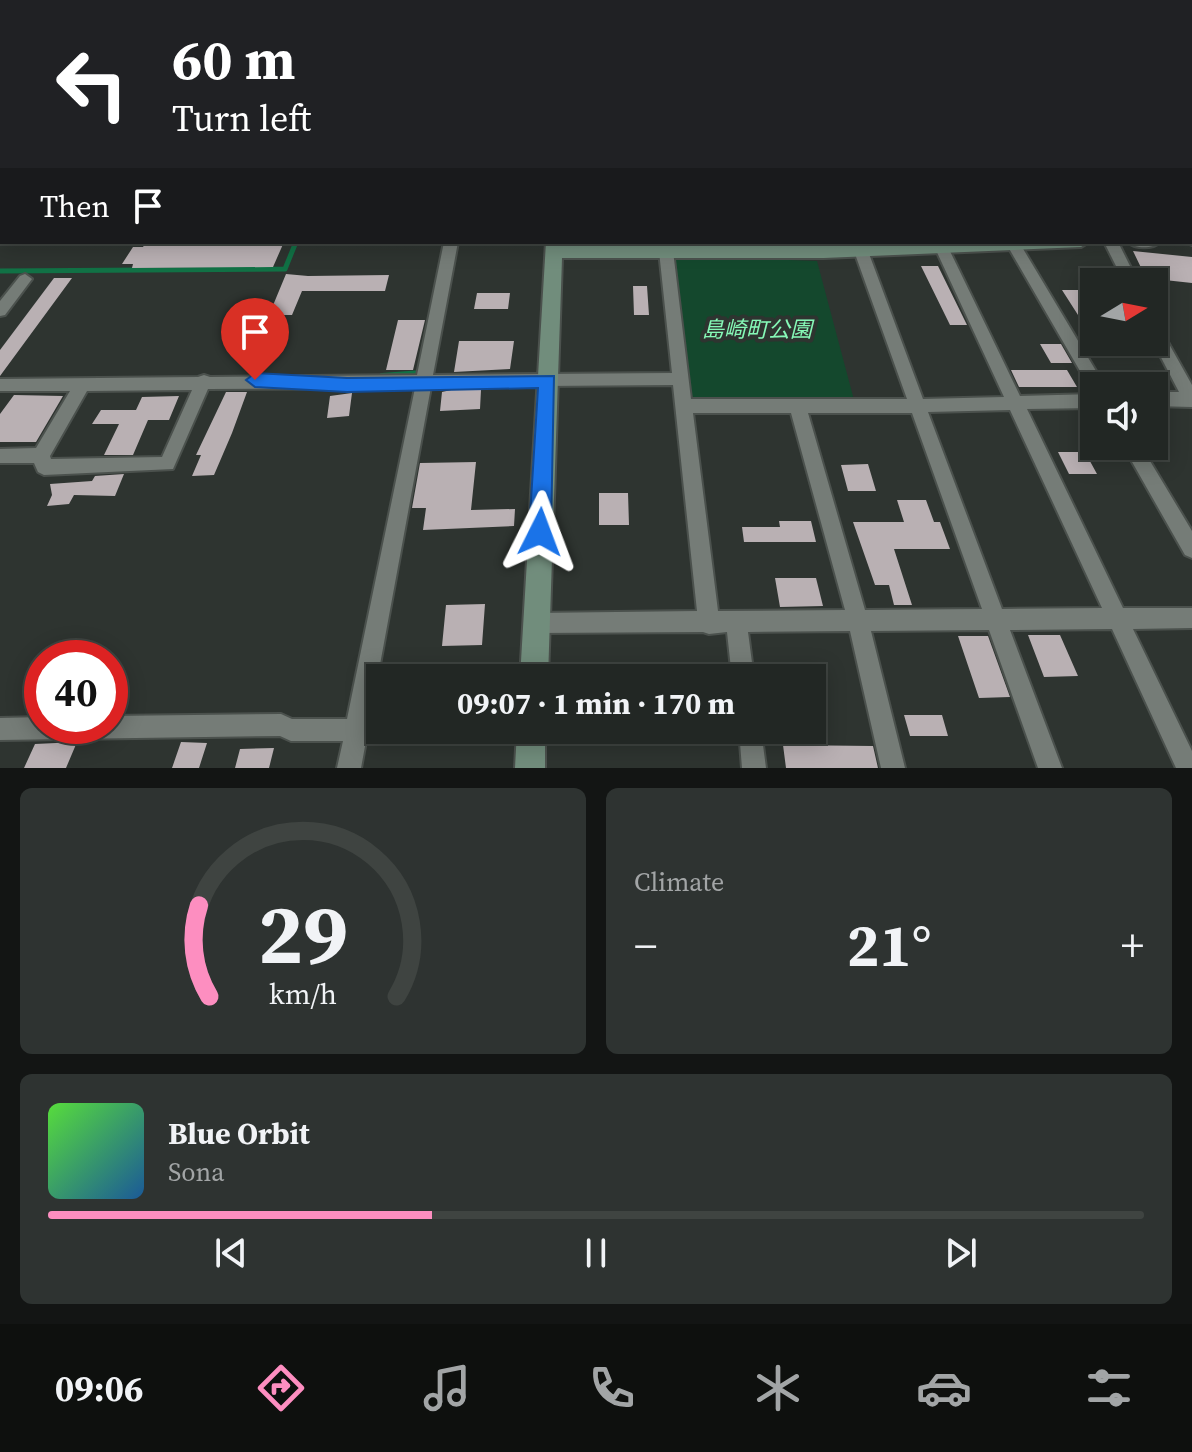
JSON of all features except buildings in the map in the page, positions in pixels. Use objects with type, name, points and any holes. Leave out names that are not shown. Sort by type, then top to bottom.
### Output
[{"type":"street","points":[[349,768],[451,244]]},
{"type":"street","points":[[535,664],[553,247],[666,251],[710,247],[861,251],[1036,244]]},
{"type":"street","points":[[1112,244],[1124,268]]},
{"type":"street","points":[[1014,245],[1089,372]]},
{"type":"street","points":[[942,248],[1188,768]]},
{"type":"street","points":[[666,251],[709,624]]},
{"type":"street","points":[[861,251],[1050,768]]},
{"type":"street","points":[[0,311],[25,279]]},
{"type":"street","points":[[1168,356],[1191,399],[1168,399]]},
{"type":"street","points":[[0,385],[681,379]]},
{"type":"street","points":[[83,383],[41,455],[44,467],[167,464],[204,381]]},
{"type":"street","points":[[684,406],[918,406],[1080,401]]},
{"type":"street","points":[[797,405],[858,621],[893,768]]},
{"type":"street","points":[[0,456],[41,455]]},
{"type":"street","points":[[1140,460],[1192,549]]},
{"type":"street","points":[[536,623],[737,624],[1192,618]]},
{"type":"street","points":[[737,624],[741,664]]},
{"type":"street","points":[[0,729],[281,725],[291,730],[366,731]]},
{"type":"street","points":[[530,768],[531,744]]},
{"type":"street","points":[[751,744],[754,768]]},
{"type":"green space","name":"島崎町公園","points":[[675,258],[817,261],[854,400],[696,399],[692,396]]},
{"type":"waterway","points":[[0,271],[285,269],[295,244]]},
{"type":"waterway","points":[[382,376],[422,373]]},
{"type":"route","points":[[255,380],[340,382],[347,385],[547,381],[540,532]]}]
